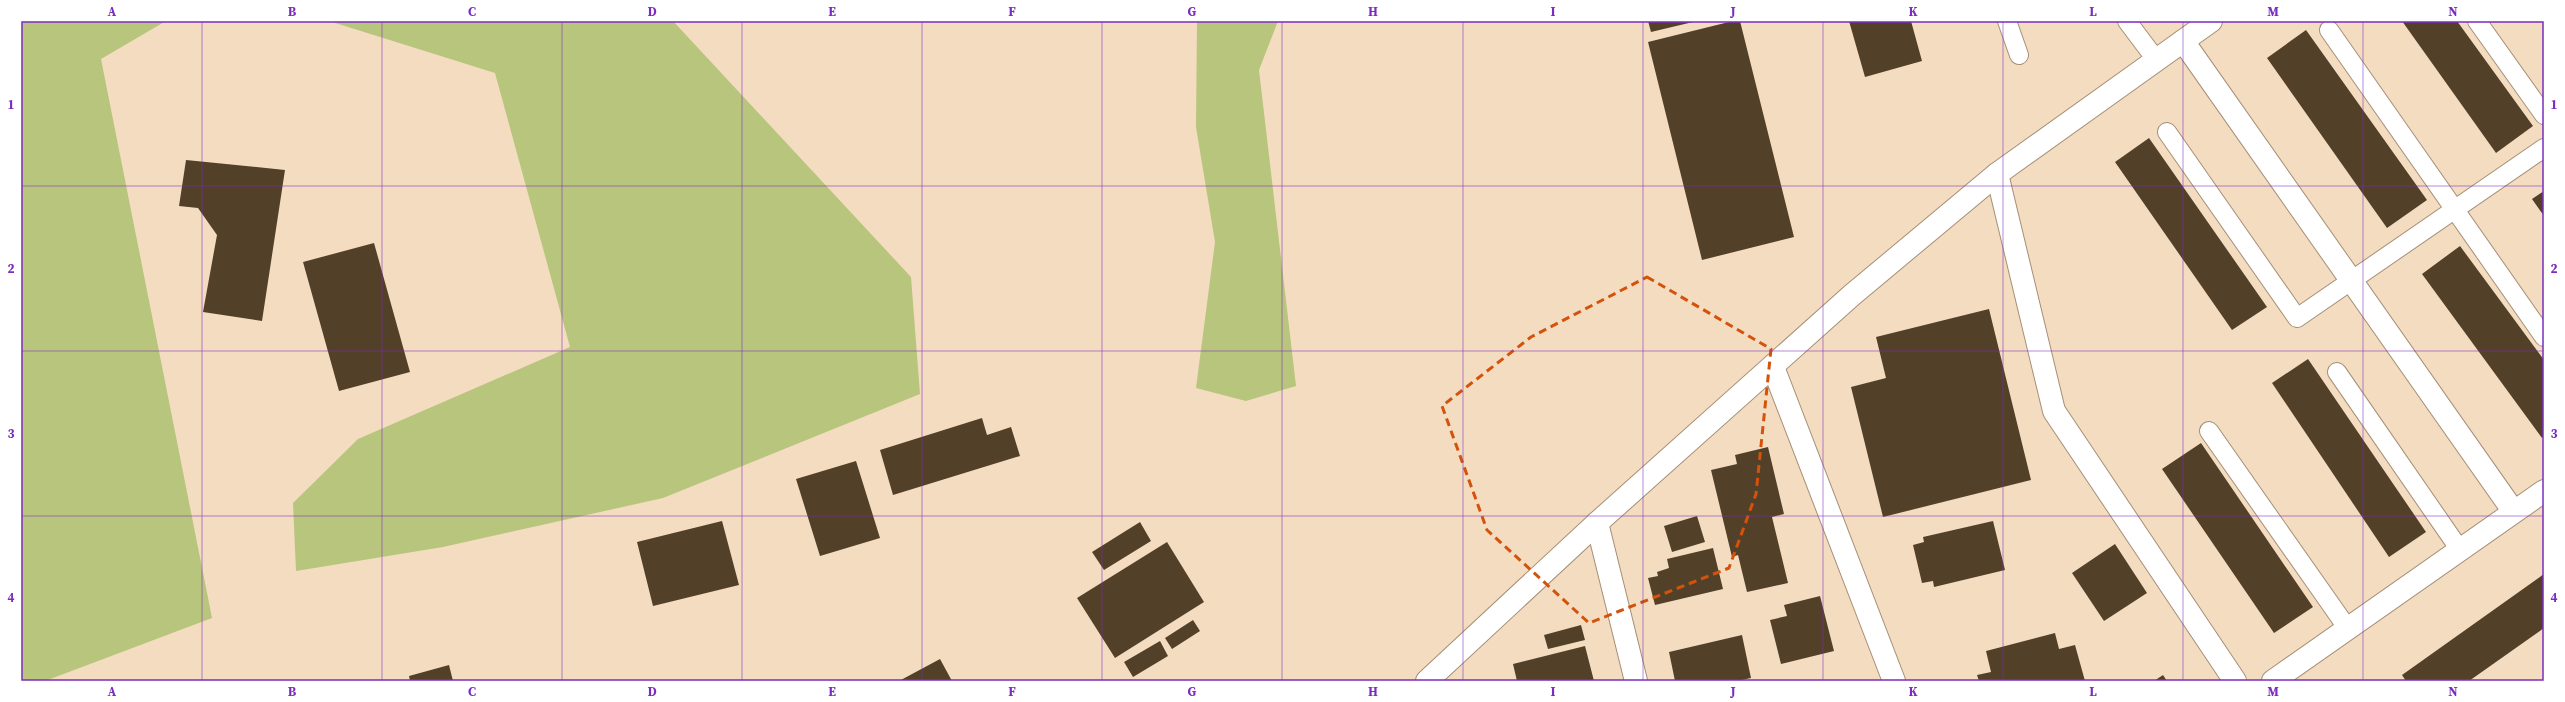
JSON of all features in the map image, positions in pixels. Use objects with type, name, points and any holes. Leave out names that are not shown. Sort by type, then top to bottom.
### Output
[{"type":"street","points":[[1427,681],[1597,523],[1852,295],[1996,174],[2157,61],[2211,21]]},
{"type":"street","points":[[2183,41],[2514,512]]},
{"type":"street","points":[[1996,174],[2054,411],[2235,681]]},
{"type":"street","points":[[1772,367],[1894,681]]},
{"type":"street","points":[[2273,681],[2544,491]]},
{"type":"street","points":[[1597,523],[1636,681]]},
{"type":"lane","points":[[2007,21],[2019,55]]},
{"type":"lane","points":[[2127,21],[2157,61]]},
{"type":"lane","points":[[2477,21],[2544,115]]},
{"type":"lane","points":[[2328,30],[2544,337]]},
{"type":"lane","points":[[2166,132],[2297,318],[2352,282],[2544,148]]},
{"type":"lane","points":[[2337,372],[2460,550]]},
{"type":"lane","points":[[2209,431],[2348,629]]},
{"type":"highlighted area","points":[[1647,277],[1771,349],[1756,494],[1729,568],[1589,623],[1487,530],[1442,406],[1531,337]]},
{"type":"green space","points":[[21,21],[166,21],[101,59],[212,618],[45,681],[21,681]]},
{"type":"green space","points":[[329,21],[673,21],[911,277],[920,394],[663,498],[443,547],[296,571],[293,503],[358,439],[570,347],[495,73]]},
{"type":"green space","points":[[1197,21],[1278,21],[1259,70],[1296,386],[1246,401],[1196,388],[1215,242],[1196,127]]},
{"type":"building","points":[[1648,21],[1693,21],[1693,22],[1651,32]]},
{"type":"building","points":[[1733,21],[1740,21],[1794,237],[1702,260],[1648,42]]},
{"type":"building","points":[[1849,21],[1911,21],[1922,61],[1865,77]]},
{"type":"building","points":[[2402,21],[2457,21],[2533,126],[2496,153]]},
{"type":"building","points":[[2306,30],[2427,200],[2387,228],[2267,58]]},
{"type":"building","points":[[2149,138],[2267,307],[2232,330],[2115,162]]},
{"type":"building","points":[[186,160],[285,170],[262,321],[203,312],[217,235],[198,208],[179,206]]},
{"type":"building","points":[[2544,191],[2544,216],[2532,199]]},
{"type":"building","points":[[374,243],[410,372],[339,391],[303,262]]},
{"type":"building","points":[[2460,246],[2544,360],[2544,436],[2542,438],[2422,274]]},
{"type":"building","points":[[1989,309],[2031,480],[1883,517],[1851,387],[1886,378],[1876,337]]},
{"type":"building","points":[[2308,359],[2426,532],[2389,557],[2272,383]]},
{"type":"building","points":[[982,418],[987,435],[1011,427],[1020,456],[893,495],[880,450]]},
{"type":"building","points":[[2201,443],[2313,607],[2274,633],[2162,469]]},
{"type":"building","points":[[1768,447],[1784,514],[1772,517],[1788,583],[1747,592],[1738,555],[1732,557],[1711,470],[1737,464],[1735,455]]},
{"type":"building","points":[[856,461],[880,538],[820,556],[796,479]]},
{"type":"building","points":[[1697,516],[1705,542],[1672,552],[1664,526]]},
{"type":"building","points":[[722,521],[739,585],[653,606],[637,542]]},
{"type":"building","points":[[1993,521],[2005,570],[1934,587],[1933,581],[1922,583],[1913,545],[1924,542],[1923,537]]},
{"type":"building","points":[[1140,522],[1151,541],[1104,570],[1092,552]]},
{"type":"building","points":[[1167,542],[1204,602],[1115,658],[1077,598]]},
{"type":"building","points":[[2115,544],[2147,593],[2104,621],[2072,573]]},
{"type":"building","points":[[1713,548],[1723,589],[1655,605],[1648,578],[1658,576],[1657,572],[1669,568],[1667,559]]},
{"type":"building","points":[[2544,574],[2544,628],[2469,681],[2406,681],[2402,675]]},
{"type":"building","points":[[1820,596],[1834,651],[1781,664],[1770,620],[1787,616],[1784,605]]},
{"type":"building","points":[[1193,620],[1200,631],[1172,649],[1165,638]]},
{"type":"building","points":[[1581,625],[1585,640],[1548,649],[1544,635]]},
{"type":"building","points":[[2055,633],[2059,649],[2075,645],[2085,681],[1979,681],[1977,675],[1991,672],[1986,651]]},
{"type":"building","points":[[1742,635],[1751,678],[1737,681],[1675,681],[1669,652]]},
{"type":"building","points":[[1160,641],[1168,656],[1133,677],[1124,662]]},
{"type":"building","points":[[1585,646],[1594,681],[1517,681],[1513,664]]},
{"type":"building","points":[[940,659],[952,681],[899,681]]},
{"type":"building","points":[[449,665],[453,681],[410,681],[409,676]]},
{"type":"building","points":[[2163,675],[2167,681],[2154,681]]}]
